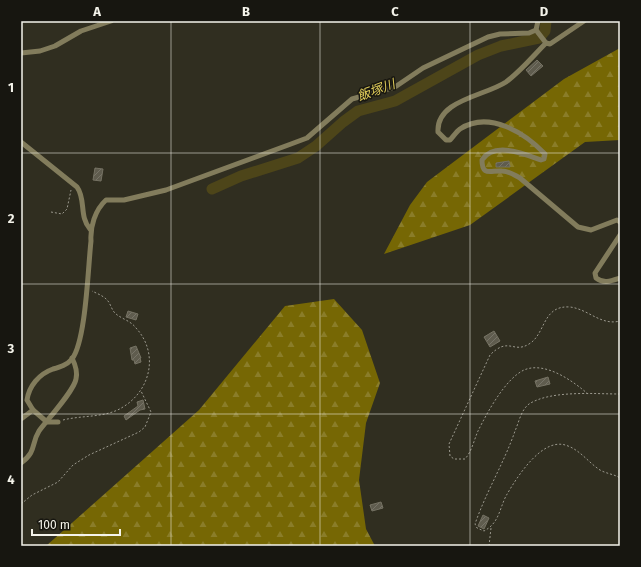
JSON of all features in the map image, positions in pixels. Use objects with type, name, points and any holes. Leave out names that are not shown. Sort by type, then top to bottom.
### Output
[{"type":"street","points":[[21,53],[40,51],[55,46],[80,31],[111,21]]},
{"type":"street","points":[[536,30],[538,21]]},
{"type":"street","points":[[584,21],[550,44],[546,43],[505,82],[491,91],[453,105],[440,118],[438,132],[446,140],[450,140],[460,130],[478,122],[496,124],[516,130],[545,154],[544,159],[541,160],[517,151],[491,153],[482,160],[482,167],[485,171],[501,171],[511,173],[520,178],[578,227],[591,230],[617,220],[620,222]]},
{"type":"street","points":[[536,30],[546,43]]},
{"type":"street","points":[[58,422],[47,422],[33,410],[27,400],[30,386],[35,380],[53,369],[60,368],[72,358],[82,325],[91,241],[90,229],[99,206],[106,200],[124,200],[166,190],[301,140],[306,138],[352,98],[395,87],[423,68],[488,38],[500,34],[529,33],[536,30]]},
{"type":"street","points":[[21,142],[82,193],[86,225],[90,229]]},
{"type":"street","points":[[620,235],[595,273],[596,278],[600,281],[609,282],[620,278]]},
{"type":"street","points":[[21,463],[31,454],[38,432],[47,422],[76,380],[76,366],[72,358]]},
{"type":"street","points":[[21,419],[33,410]]},
{"type":"path","points":[[51,212],[62,214],[67,209],[73,184]]},
{"type":"path","points":[[58,422],[69,418],[103,415],[123,408],[145,386],[149,371],[149,360],[145,342],[141,333],[135,326],[115,313],[107,300],[86,289]]},
{"type":"path","points":[[588,394],[575,383],[556,373],[540,368],[525,370],[512,378],[499,395],[478,431],[465,459],[454,459],[450,456],[449,444],[490,355],[497,348],[503,345],[521,347],[529,344],[534,340],[546,318],[554,311],[562,308],[571,307],[604,322],[620,321]]},
{"type":"path","points":[[21,504],[32,495],[58,482],[73,465],[139,432],[146,427],[150,412],[141,391]]},
{"type":"path","points":[[620,394],[588,394],[539,399],[528,404],[522,411],[512,441],[475,524],[477,528],[484,531],[491,527],[498,519],[506,496],[525,467],[541,450],[551,446],[560,444],[569,446],[602,471],[615,474],[620,478]]},
{"type":"path","points":[[489,546],[491,527]]},
{"type":"green space","points":[[620,48],[620,140],[585,142],[470,225],[384,254],[410,205],[427,182],[564,79]]},
{"type":"green space","points":[[334,299],[362,330],[380,383],[366,423],[359,480],[366,529],[375,546],[46,546],[199,410],[285,306]]},
{"type":"building","points":[[537,60],[543,66],[531,76],[526,70]]},
{"type":"building","points":[[509,161],[510,167],[496,167],[496,163]]},
{"type":"building","points":[[95,168],[103,169],[101,181],[93,180]]},
{"type":"building","points":[[128,311],[138,314],[136,320],[126,317]]},
{"type":"building","points":[[494,331],[500,341],[490,347],[484,337]]},
{"type":"building","points":[[136,346],[141,362],[135,364],[134,360],[132,360],[130,348]]},
{"type":"building","points":[[548,377],[550,384],[537,387],[535,381]]},
{"type":"building","points":[[143,400],[145,409],[140,410],[126,420],[124,416],[138,406],[137,402]]},
{"type":"building","points":[[381,502],[383,508],[372,511],[370,505]]},
{"type":"building","points":[[483,515],[489,518],[484,529],[478,526]]},
{"type":"waterway","name":"飯塚川","points":[[212,189],[241,176],[298,158],[316,146],[358,111],[395,101],[478,55],[501,46],[539,38],[545,31],[546,21]]}]
